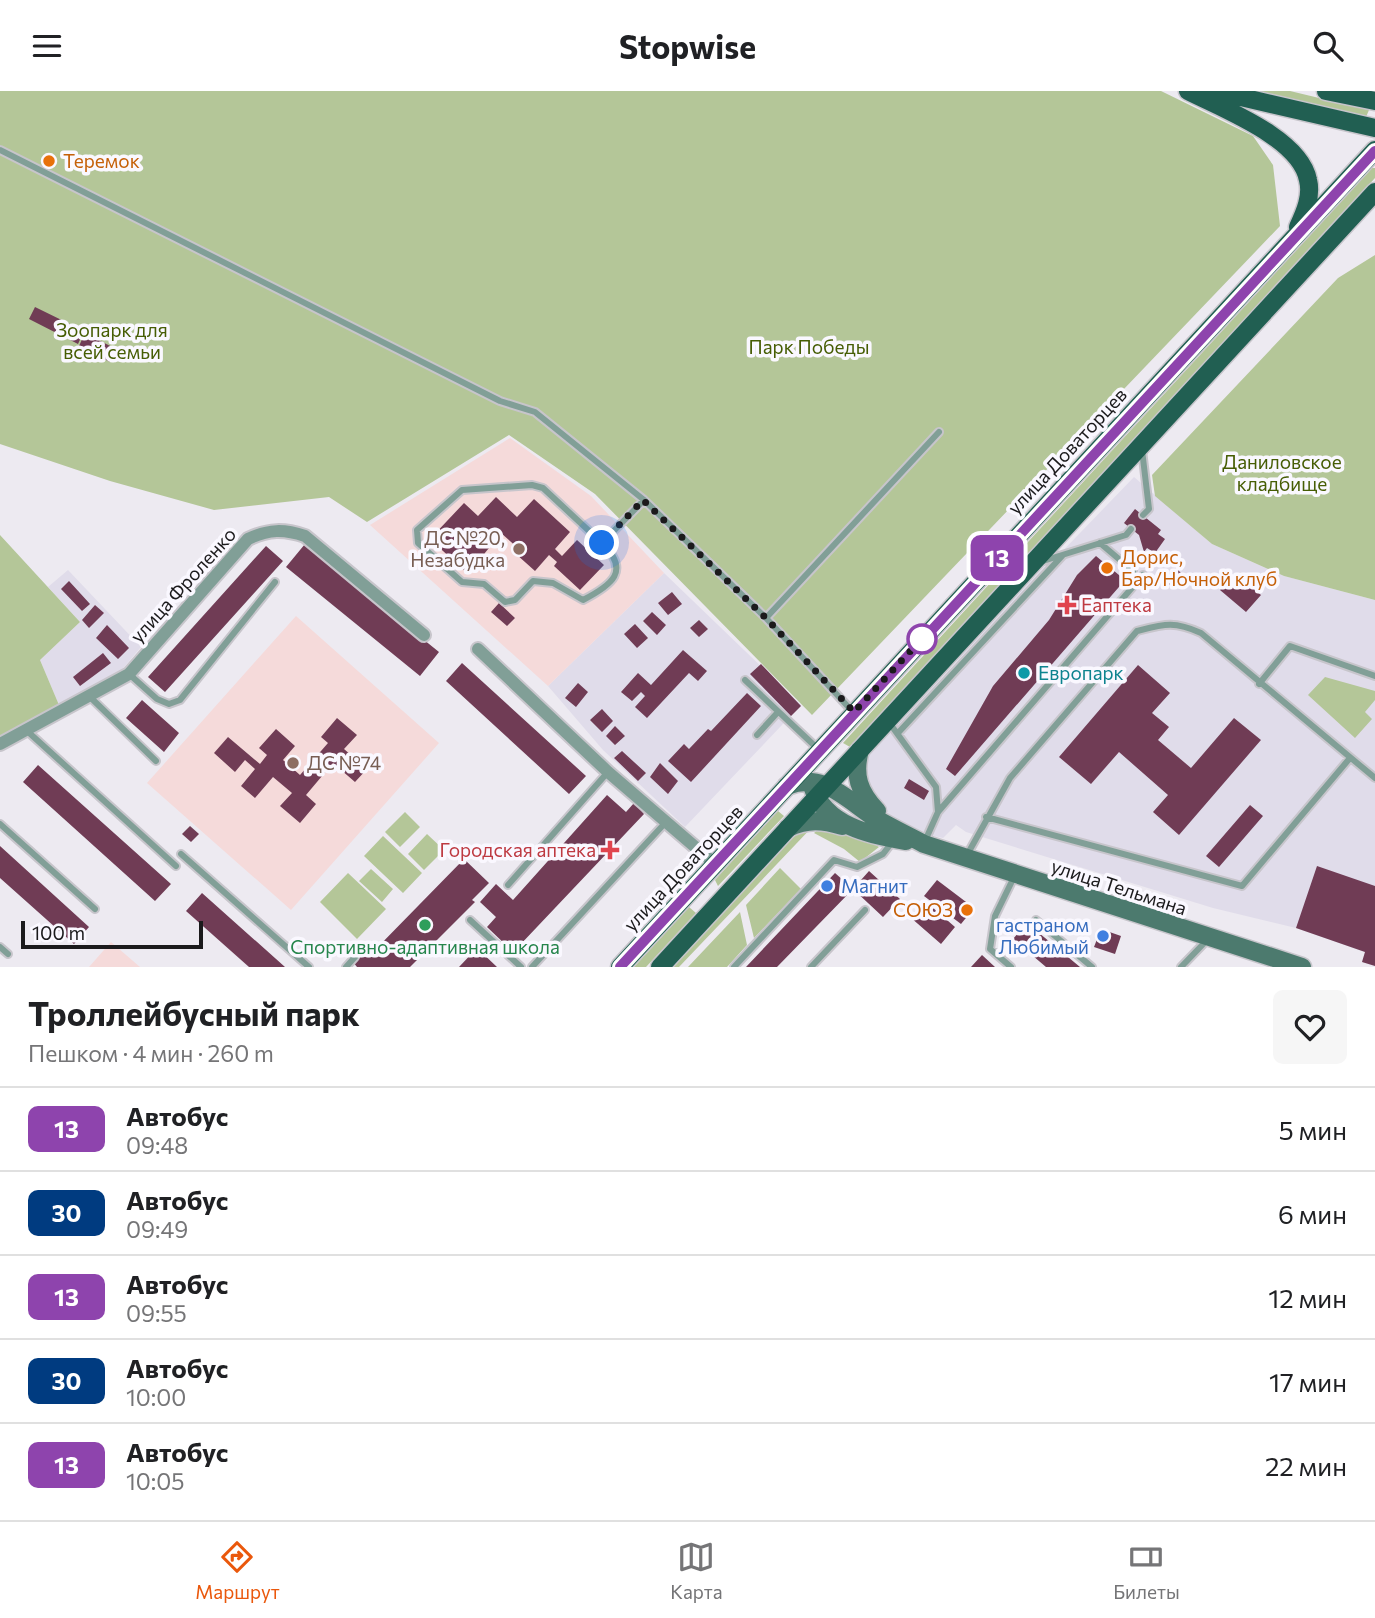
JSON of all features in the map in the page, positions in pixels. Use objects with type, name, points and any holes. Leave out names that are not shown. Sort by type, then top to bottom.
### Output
[{"type":"main road","points":[[1188,91],[1279,141],[1303,166],[1308,180],[1308,201],[1299,226],[1287,244]]},
{"type":"main road","points":[[1215,91],[1375,128]]},
{"type":"main road","points":[[1326,91],[1371,102]]},
{"type":"main road","name":"улица Доваторцев","points":[[620,967],[1375,151]]},
{"type":"main road","points":[[660,967],[788,828],[818,788],[860,750],[893,727],[1031,565],[1375,192]]},
{"type":"main road","points":[[692,889],[715,908]]},
{"type":"street","name":"улица Фроленко","points":[[0,744],[129,674],[248,539],[262,532],[284,530],[305,536],[424,635]]},
{"type":"street","points":[[478,649],[608,772],[715,863]]},
{"type":"street","name":"улица Тельмана","points":[[860,750],[855,766],[861,791],[894,834]]},
{"type":"street","points":[[818,788],[811,767],[819,752]]},
{"type":"street","points":[[787,786],[799,781],[818,788]]},
{"type":"street","name":"улица Тельмана","points":[[818,788],[894,834],[1302,967]]},
{"type":"street","name":"улица Тельмана","points":[[818,788],[827,811],[867,834]]},
{"type":"street","name":"улица Тельмана","points":[[788,828],[803,821],[819,820],[867,834],[894,834]]},
{"type":"lane","points":[[0,150],[500,401],[535,412],[643,500],[766,618],[854,712]]},
{"type":"lane","points":[[766,618],[939,432]]},
{"type":"lane","points":[[1141,445],[1149,509],[1143,515]]},
{"type":"lane","points":[[532,485],[543,488],[602,543],[616,557],[618,569],[607,588],[583,600],[553,583],[533,581],[515,600],[505,602],[484,584],[462,582],[418,544],[417,530],[462,490],[532,485]]},
{"type":"lane","points":[[602,543],[643,500]]},
{"type":"lane","points":[[1031,565],[1126,535],[1131,529]]},
{"type":"lane","points":[[1100,543],[1133,571]]},
{"type":"lane","points":[[938,812],[936,787],[893,727],[1063,555]]},
{"type":"lane","points":[[923,844],[938,812],[1143,575]]},
{"type":"lane","points":[[129,674],[157,699],[169,704],[180,700],[275,582]]},
{"type":"lane","points":[[966,858],[986,817],[1010,778],[1137,631],[1180,623],[1201,633],[1375,778]]},
{"type":"lane","points":[[1259,684],[1290,646],[1375,676]]},
{"type":"lane","points":[[745,680],[819,752]]},
{"type":"lane","points":[[89,697],[156,761]]},
{"type":"lane","points":[[757,735],[778,712]]},
{"type":"lane","points":[[26,730],[176,866]]},
{"type":"lane","points":[[986,817],[1242,886],[1350,758]]},
{"type":"lane","points":[[508,885],[608,772]]},
{"type":"lane","points":[[532,967],[667,820]]},
{"type":"lane","points":[[0,824],[95,909]]},
{"type":"lane","points":[[734,967],[834,860],[858,867],[883,854],[894,834]]},
{"type":"lane","points":[[181,854],[309,967]]},
{"type":"lane","points":[[1011,967],[990,949],[995,916],[1015,875]]},
{"type":"lane","points":[[811,967],[865,910]]},
{"type":"lane","points":[[470,920],[520,967]]},
{"type":"lane","points":[[1036,920],[1092,967]]},
{"type":"lane","points":[[1181,967],[1209,938]]},
{"type":"lane","points":[[0,947],[8,954]]},
{"type":"lane","points":[[750,949],[756,956]]},
{"type":"lane","points":[[346,967],[355,957]]},
{"type":"shaded area","name":"ДС №20, Незабудка","points":[[510,438],[591,496],[664,573],[548,686],[370,525]]},
{"type":"shaded area","points":[[1134,477],[1212,544],[1284,576],[1375,600],[1375,966],[1362,962],[1365,952],[1296,928],[1213,908],[966,832],[956,825],[943,838],[916,832],[889,815],[869,789],[863,756],[927,685],[942,677],[958,660],[966,643],[1033,567],[1052,562]]},
{"type":"shaded area","points":[[68,570],[141,647],[120,672],[59,705],[40,660],[80,622],[48,587]]},
{"type":"shaded area","points":[[664,573],[801,705],[685,827],[603,750],[548,686]]},
{"type":"shaded area","name":"ДС №74","points":[[296,616],[439,743],[291,910],[147,783]]},
{"type":"shaded area","points":[[111,942],[140,967],[89,967]]},
{"type":"green space","name":"Парк Победы","points":[[0,91],[1161,91],[1253,136],[1273,165],[1280,226],[812,715],[595,494],[509,435],[367,522],[329,497],[214,510],[110,481],[0,444]]},
{"type":"green space","points":[[1252,91],[1290,91],[1369,110],[1366,117]]},
{"type":"green space","points":[[1372,168],[1375,168],[1375,178],[850,747],[843,743]]},
{"type":"green space","name":"Даниловское кладбище","points":[[1375,255],[1375,600],[1284,576],[1212,544],[1155,496],[1152,475],[1338,278]]},
{"type":"green space","points":[[0,535],[80,622],[40,660],[59,705],[0,737]]},
{"type":"green space","points":[[1325,677],[1375,691],[1375,700],[1365,712],[1372,719],[1355,738],[1308,695]]},
{"type":"green space","points":[[778,811],[784,816],[718,886],[715,880]]},
{"type":"green space","points":[[405,812],[420,827],[400,847],[385,832]]},
{"type":"green space","points":[[815,824],[679,967],[669,967],[795,829]]},
{"type":"green space","points":[[821,827],[865,839],[879,847],[860,862],[844,849],[814,833]]},
{"type":"green space","points":[[427,834],[444,850],[424,870],[408,854]]},
{"type":"green space","points":[[383,836],[422,873],[403,893],[364,856]]},
{"type":"green space","points":[[780,868],[801,889],[754,938],[746,905]]},
{"type":"green space","points":[[371,869],[393,889],[382,902],[359,881]]},
{"type":"green space","points":[[348,873],[386,909],[357,939],[320,902]]},
{"type":"green space","points":[[689,907],[696,913],[646,967],[634,967]]},
{"type":"green space","points":[[740,912],[747,945],[727,967],[688,967]]},
{"type":"building","points":[[35,307],[84,331],[78,344],[29,319]]},
{"type":"building","points":[[85,333],[116,349],[110,362],[79,346]]},
{"type":"building","points":[[496,497],[517,517],[534,499],[570,532],[555,549],[562,556],[577,540],[604,565],[580,590],[554,566],[557,562],[549,555],[535,571],[516,554],[520,550],[501,533],[468,574],[430,539],[464,503],[478,516]]},
{"type":"building","points":[[1135,509],[1161,530],[1158,534],[1165,539],[1155,553],[1147,548],[1144,552],[1139,535],[1124,523]]},
{"type":"building","points":[[305,544],[439,652],[420,676],[286,567]]},
{"type":"building","points":[[266,546],[283,561],[165,692],[148,677]]},
{"type":"building","name":"Европарк","points":[[1096,556],[1125,580],[955,776],[946,769],[993,686],[1049,620],[1077,575]]},
{"type":"building","points":[[1178,570],[1185,577],[1174,589],[1166,582]]},
{"type":"building","points":[[1235,573],[1261,595],[1246,612],[1220,590]]},
{"type":"building","points":[[69,581],[90,604],[82,611],[61,589]]},
{"type":"building","points":[[672,592],[682,604],[668,615],[658,603]]},
{"type":"building","points":[[499,603],[515,618],[507,626],[491,612]]},
{"type":"building","points":[[95,605],[104,613],[89,628],[82,620]]},
{"type":"building","points":[[652,612],[666,625],[657,635],[643,621]]},
{"type":"building","points":[[699,620],[708,629],[699,637],[690,628]]},
{"type":"building","points":[[635,624],[648,638],[637,648],[624,634]]},
{"type":"building","points":[[107,625],[129,648],[118,659],[96,638]]},
{"type":"building","points":[[683,650],[707,671],[698,681],[689,673],[647,718],[635,707],[645,696],[641,692],[632,701],[621,692],[638,673],[651,685]]},
{"type":"building","points":[[103,653],[111,663],[80,686],[73,677]]},
{"type":"building","points":[[462,663],[586,776],[569,794],[446,681]]},
{"type":"building","points":[[761,664],[801,706],[791,716],[750,674]]},
{"type":"building","points":[[1138,665],[1170,693],[1152,713],[1169,727],[1158,740],[1191,768],[1234,718],[1261,740],[1179,835],[1153,812],[1168,795],[1119,752],[1091,784],[1059,757]]},
{"type":"building","points":[[578,683],[588,692],[576,707],[565,698]]},
{"type":"building","points":[[747,693],[761,706],[691,782],[668,761],[684,744],[689,749],[708,729],[711,731]]},
{"type":"building","points":[[142,700],[179,733],[164,752],[126,718]]},
{"type":"building","points":[[602,709],[613,721],[602,732],[590,720]]},
{"type":"building","points":[[337,718],[357,735],[344,749],[367,769],[355,782],[333,763],[306,795],[316,804],[300,823],[280,806],[292,793],[273,777],[255,798],[241,786],[255,769],[245,760],[235,772],[214,753],[228,737],[260,764],[267,755],[259,748],[276,729],[295,746],[283,760],[300,775],[328,743],[321,737]]},
{"type":"building","points":[[615,726],[625,736],[615,745],[606,736]]},
{"type":"building","points":[[622,751],[646,773],[638,781],[614,758]]},
{"type":"building","points":[[660,763],[678,781],[668,794],[650,777]]},
{"type":"building","points":[[38,765],[171,884],[155,901],[23,782]]},
{"type":"building","points":[[909,779],[929,791],[924,800],[904,788]]},
{"type":"building","points":[[607,795],[626,812],[634,803],[644,814],[519,946],[519,955],[510,957],[508,947],[487,927],[496,917],[480,902],[496,884],[513,900]]},
{"type":"building","points":[[1250,805],[1263,816],[1219,867],[1206,856]]},
{"type":"building","points":[[190,826],[199,834],[191,842],[182,834]]},
{"type":"building","points":[[0,846],[89,927],[74,944],[0,878]]},
{"type":"building","name":"Спортивно-адаптивная школа","points":[[464,859],[489,883],[472,900],[475,902],[410,967],[357,967],[353,962],[367,948],[372,953]]},
{"type":"building","points":[[1317,866],[1375,886],[1375,966],[1362,962],[1365,952],[1296,928]]},
{"type":"building","points":[[869,871],[900,899],[883,917],[853,889]]},
{"type":"building","points":[[835,873],[853,889],[777,967],[746,967]]},
{"type":"building","points":[[937,880],[974,908],[961,924],[924,896]]},
{"type":"building","points":[[202,893],[285,967],[249,967],[186,911]]},
{"type":"building","points":[[925,901],[955,927],[941,944],[910,917]]},
{"type":"building","points":[[1027,923],[1080,967],[1046,967],[1013,939]]},
{"type":"building","points":[[1101,929],[1121,936],[1115,954],[1094,947]]},
{"type":"building","points":[[477,948],[497,967],[459,967]]},
{"type":"building","points":[[982,955],[995,967],[971,967]]},
{"type":"bus line","name":"13","points":[[620,967],[1375,151]]},
{"type":"place","name":"Теремок","points":[[49,161]]},
{"type":"place","name":"ДС №20, Незабудка","points":[[519,549]]},
{"type":"place","name":"Дорис, Бар/Ночной клуб","points":[[1107,568]]},
{"type":"place","name":"Еаптека","points":[[1067,605]]},
{"type":"place","name":"Европарк","points":[[1024,673]]},
{"type":"place","name":"ДС №74","points":[[293,763]]},
{"type":"place","name":"Городская аптека","points":[[610,850]]},
{"type":"place","name":"Магнит","points":[[827,886]]},
{"type":"place","name":"СОЮЗ","points":[[967,910]]},
{"type":"place","name":"Спортивно-адаптивная школа","points":[[425,925]]},
{"type":"place","name":"гастраном Любимый","points":[[1103,936]]},
{"type":"route","points":[[602,543],[643,500],[766,618],[854,712],[929,631],[922,639]]},
{"type":"park label","name":"Зоопарк для всей семьи","points":[[112,341]]}]
